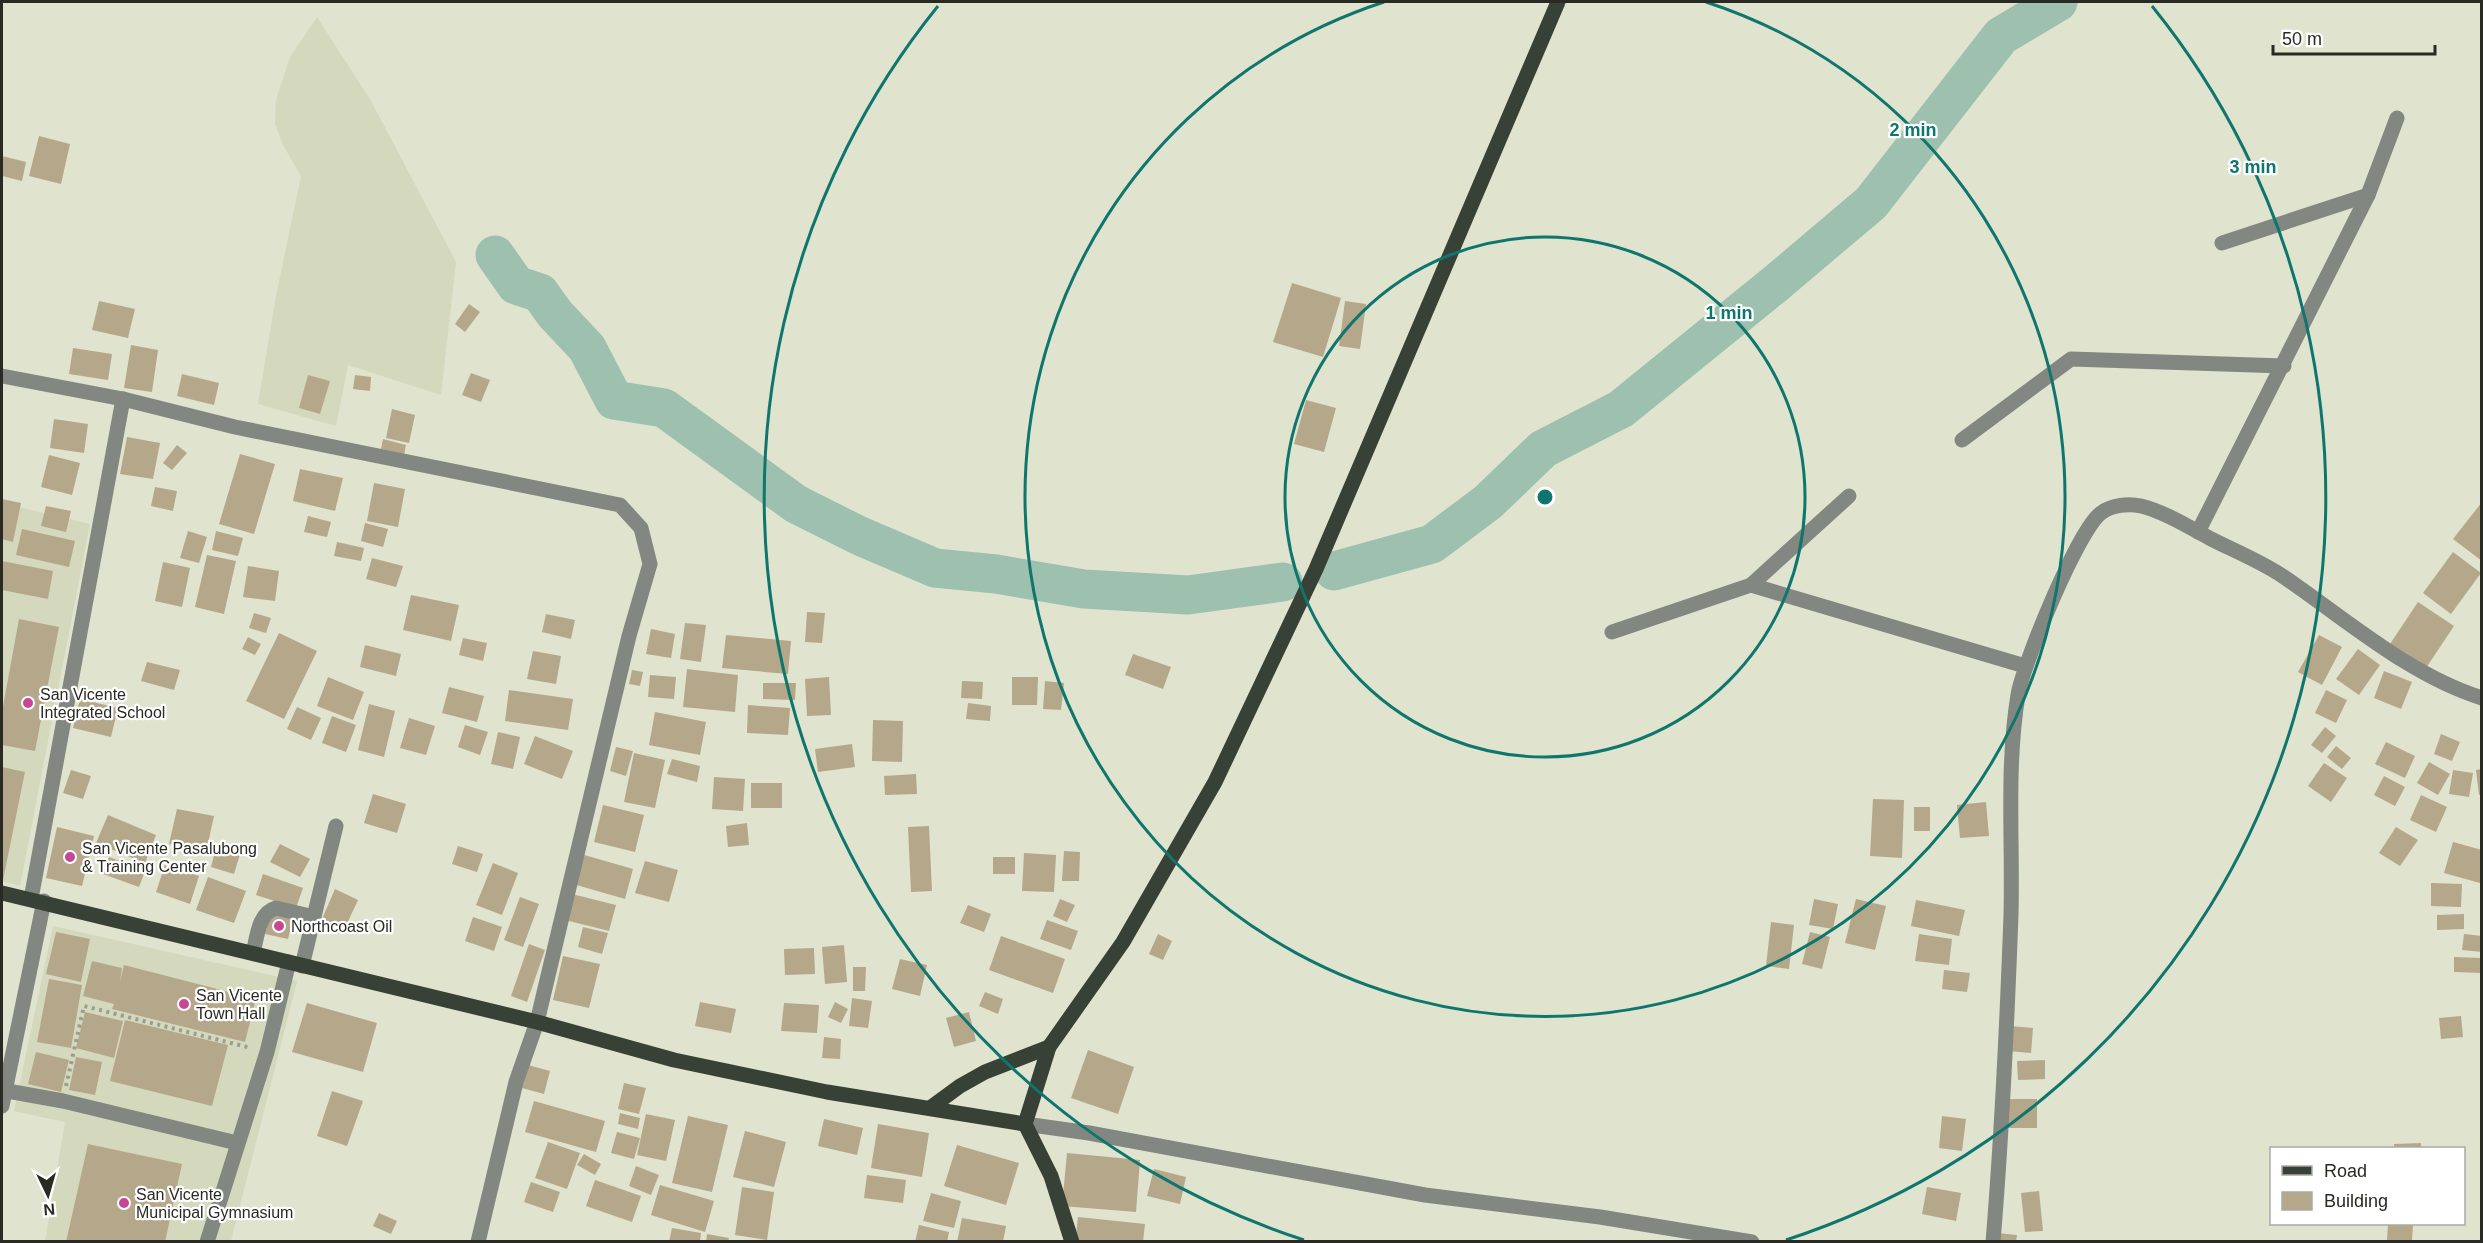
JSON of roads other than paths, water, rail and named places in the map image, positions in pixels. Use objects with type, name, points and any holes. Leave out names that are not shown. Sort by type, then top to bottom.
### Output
[{"type":"main road","points":[[1072,1242],[1051,1176],[1024,1124],[1049,1047],[1123,942],[1215,782],[1316,569],[1558,2]]},
{"type":"main road","points":[[2,893],[537,1022],[674,1060],[827,1092],[1024,1124]]},
{"type":"main road","points":[[930,1108],[960,1086],[985,1072],[1049,1047]]},
{"type":"street","points":[[2198,532],[2284,366],[2368,195],[2397,118]]},
{"type":"street","points":[[2222,243],[2368,195]]},
{"type":"street","points":[[1962,440],[2071,359],[2284,366]]},
{"type":"street","points":[[2,376],[123,399],[235,427],[620,505],[641,528],[650,564],[629,636],[537,1022],[516,1082],[478,1242]]},
{"type":"street","points":[[2,1106],[123,399]]},
{"type":"street","points":[[1612,632],[1751,585],[1849,496]]},
{"type":"street","points":[[1993,1242],[2000,1152],[2011,914],[2011,748],[2018,693],[2025,666],[2073,554],[2086,530],[2100,513],[2116,506],[2139,505],[2198,532],[2280,575],[2408,663],[2455,689],[2481,698]]},
{"type":"street","points":[[1751,585],[2025,666]]},
{"type":"street","points":[[207,1242],[237,1143],[296,964],[314,917],[336,826]]},
{"type":"street","points":[[253,953],[263,916],[270,910],[276,908],[314,917]]},
{"type":"street","points":[[3,1090],[63,1101],[237,1143]]},
{"type":"street","points":[[1024,1124],[1089,1133],[1425,1196],[1600,1217],[1752,1242]]},
{"type":"waterway","points":[[1334,571],[1432,544],[1488,502],[1543,449],[1621,409],[1871,203],[2001,36],[2058,2]]},
{"type":"waterway","points":[[495,255],[516,285],[540,293],[555,314],[587,348],[614,400],[664,408],[796,504],[860,536],[935,568],[996,574],[1084,589],[1188,595],[1283,582]]},
{"type":"place","name":"San Vicente Integrated School","points":[[28,703]]},
{"type":"place","name":"San Vicente Pasalubong & Training Center","points":[[70,857]]},
{"type":"place","name":"Northcoast Oil","points":[[279,926]]},
{"type":"place","name":"San Vicente Town Hall","points":[[184,1004]]},
{"type":"place","name":"San Vicente Municipal Gymnasium","points":[[124,1203]]}]
